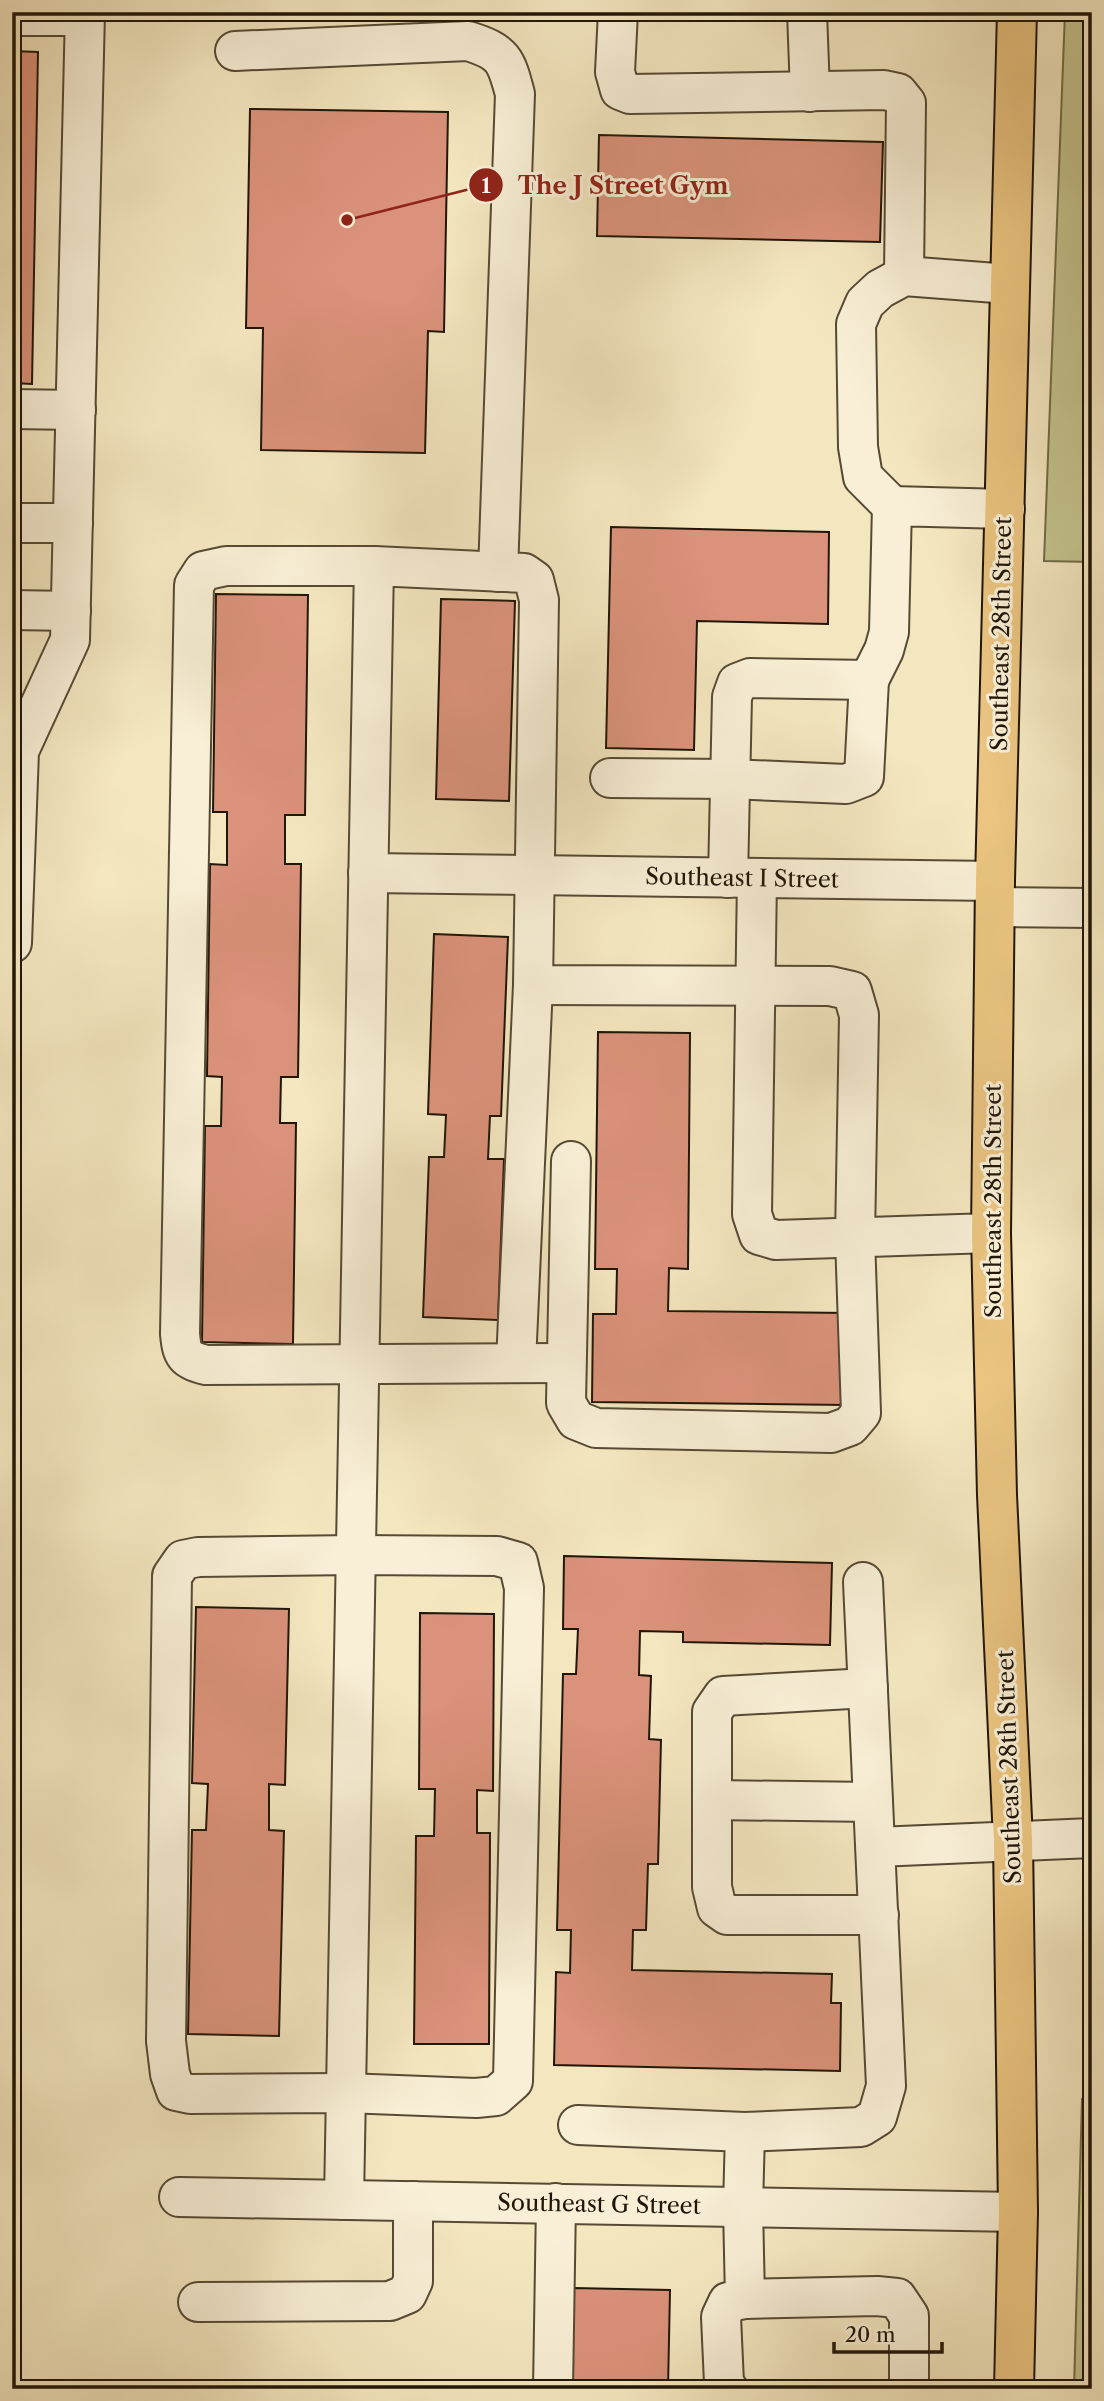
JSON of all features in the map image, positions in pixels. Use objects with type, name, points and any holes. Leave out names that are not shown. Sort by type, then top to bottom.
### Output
[{"type":"main road","name":"Southeast 28th Street","points":[[1014,2389],[1018,2212],[1013,1840],[997,1495],[991,1233],[995,894],[1017,12]]},
{"type":"street","points":[[618,12],[615,72],[620,90],[630,94],[884,90],[898,93],[906,103],[904,276]]},
{"type":"street","points":[[807,12],[810,92]]},
{"type":"street","points":[[12,16],[85,14],[70,640],[26,704],[19,751],[12,943]]},
{"type":"street","points":[[235,51],[468,27],[507,65],[514,94],[498,572]]},
{"type":"street","points":[[1004,509],[892,506],[863,477],[858,447],[856,324],[865,303],[880,289],[904,276],[1009,284]]},
{"type":"street","points":[[12,409],[76,410]]},
{"type":"street","points":[[610,778],[846,784],[864,777],[869,680],[884,650],[889,632],[892,506]]},
{"type":"street","points":[[12,523],[73,523]]},
{"type":"street","points":[[516,1363],[533,985],[538,600],[534,580],[524,573],[374,566],[226,566],[203,571],[194,585],[181,1265],[182,1352],[191,1362],[206,1365],[566,1363]]},
{"type":"street","points":[[344,2200],[374,566]]},
{"type":"street","points":[[12,610],[71,611]]},
{"type":"street","points":[[869,680],[750,678],[737,683],[732,698],[730,779],[756,986],[752,1214],[759,1235],[776,1240],[991,1233]]},
{"type":"street","name":"Southeast I Street","points":[[368,873],[742,878],[995,894],[1092,908]]},
{"type":"street","points":[[533,985],[830,986],[852,991],[859,1015],[855,1238],[861,1413],[850,1426],[831,1433],[596,1428],[576,1420],[566,1403],[571,1161]]},
{"type":"street","points":[[497,1556],[518,1562],[524,1588],[513,2081],[496,2096],[476,2098],[345,2093],[190,2094],[176,2091],[170,2074],[166,2041],[172,1576],[183,1560],[198,1557],[497,1556]]},
{"type":"street","points":[[578,2125],[746,2132],[861,2127],[877,2117],[886,2086],[863,1582]]},
{"type":"street","points":[[868,1688],[723,1696],[712,1712],[712,1887],[717,1908],[727,1915],[878,1915]]},
{"type":"street","points":[[712,1800],[873,1802]]},
{"type":"street","points":[[877,1847],[1092,1838]]},
{"type":"street","points":[[746,2132],[743,2207],[746,2300]]},
{"type":"street","name":"Southeast G Street","points":[[179,2197],[1018,2212]]},
{"type":"street","points":[[198,2302],[390,2301],[407,2294],[413,2281],[413,2201]]},
{"type":"street","points":[[553,2389],[556,2203]]},
{"type":"street","points":[[728,2389],[724,2383],[722,2317],[728,2302],[877,2296],[897,2298],[909,2316],[909,2389]]},
{"type":"shaded area","points":[[1065,12],[1092,12],[1092,562],[1044,561]]},
{"type":"shaded area","points":[[1082,2099],[1092,2099],[1092,2389],[1074,2389]]},
{"type":"building","points":[[12,51],[38,52],[32,384],[12,383]]},
{"type":"building","points":[[250,109],[448,112],[444,332],[428,331],[425,453],[261,450],[263,328],[246,328]]},
{"type":"building","points":[[599,135],[883,142],[880,242],[597,236]]},
{"type":"building","points":[[611,527],[829,532],[828,624],[697,621],[694,750],[606,748]]},
{"type":"building","points":[[216,594],[308,595],[305,815],[285,815],[285,864],[301,864],[298,1077],[281,1077],[280,1123],[296,1123],[293,1344],[202,1342],[205,1126],[221,1126],[222,1077],[207,1076],[210,864],[227,865],[227,812],[213,812]]},
{"type":"building","points":[[441,599],[515,601],[509,801],[436,799]]},
{"type":"building","points":[[434,934],[508,937],[501,1116],[490,1116],[488,1159],[504,1159],[498,1320],[423,1317],[429,1157],[444,1157],[446,1115],[428,1114]]},
{"type":"building","points":[[598,1032],[690,1033],[688,1269],[669,1268],[668,1311],[848,1313],[847,1405],[592,1402],[593,1314],[616,1314],[617,1269],[595,1269]]},
{"type":"building","points":[[564,1556],[832,1563],[830,1645],[683,1642],[683,1632],[640,1631],[639,1675],[651,1676],[649,1739],[661,1740],[658,1864],[648,1864],[646,1930],[633,1930],[632,1970],[832,1974],[831,2003],[841,2003],[840,2071],[554,2065],[556,1972],[570,1973],[571,1930],[557,1930],[563,1674],[576,1674],[578,1629],[563,1629]]},
{"type":"building","points":[[196,1607],[289,1609],[285,1785],[269,1784],[269,1830],[284,1831],[279,2036],[188,2034],[192,1830],[206,1830],[208,1784],[192,1783]]},
{"type":"building","points":[[420,1613],[494,1614],[493,1791],[477,1790],[477,1833],[490,1833],[489,2044],[414,2044],[416,1836],[434,1836],[435,1789],[419,1789]]},
{"type":"building","points":[[573,2288],[670,2290],[668,2389],[571,2389]]},
{"type":"place","name":"The J Street Gym","points":[[347,220]]}]
